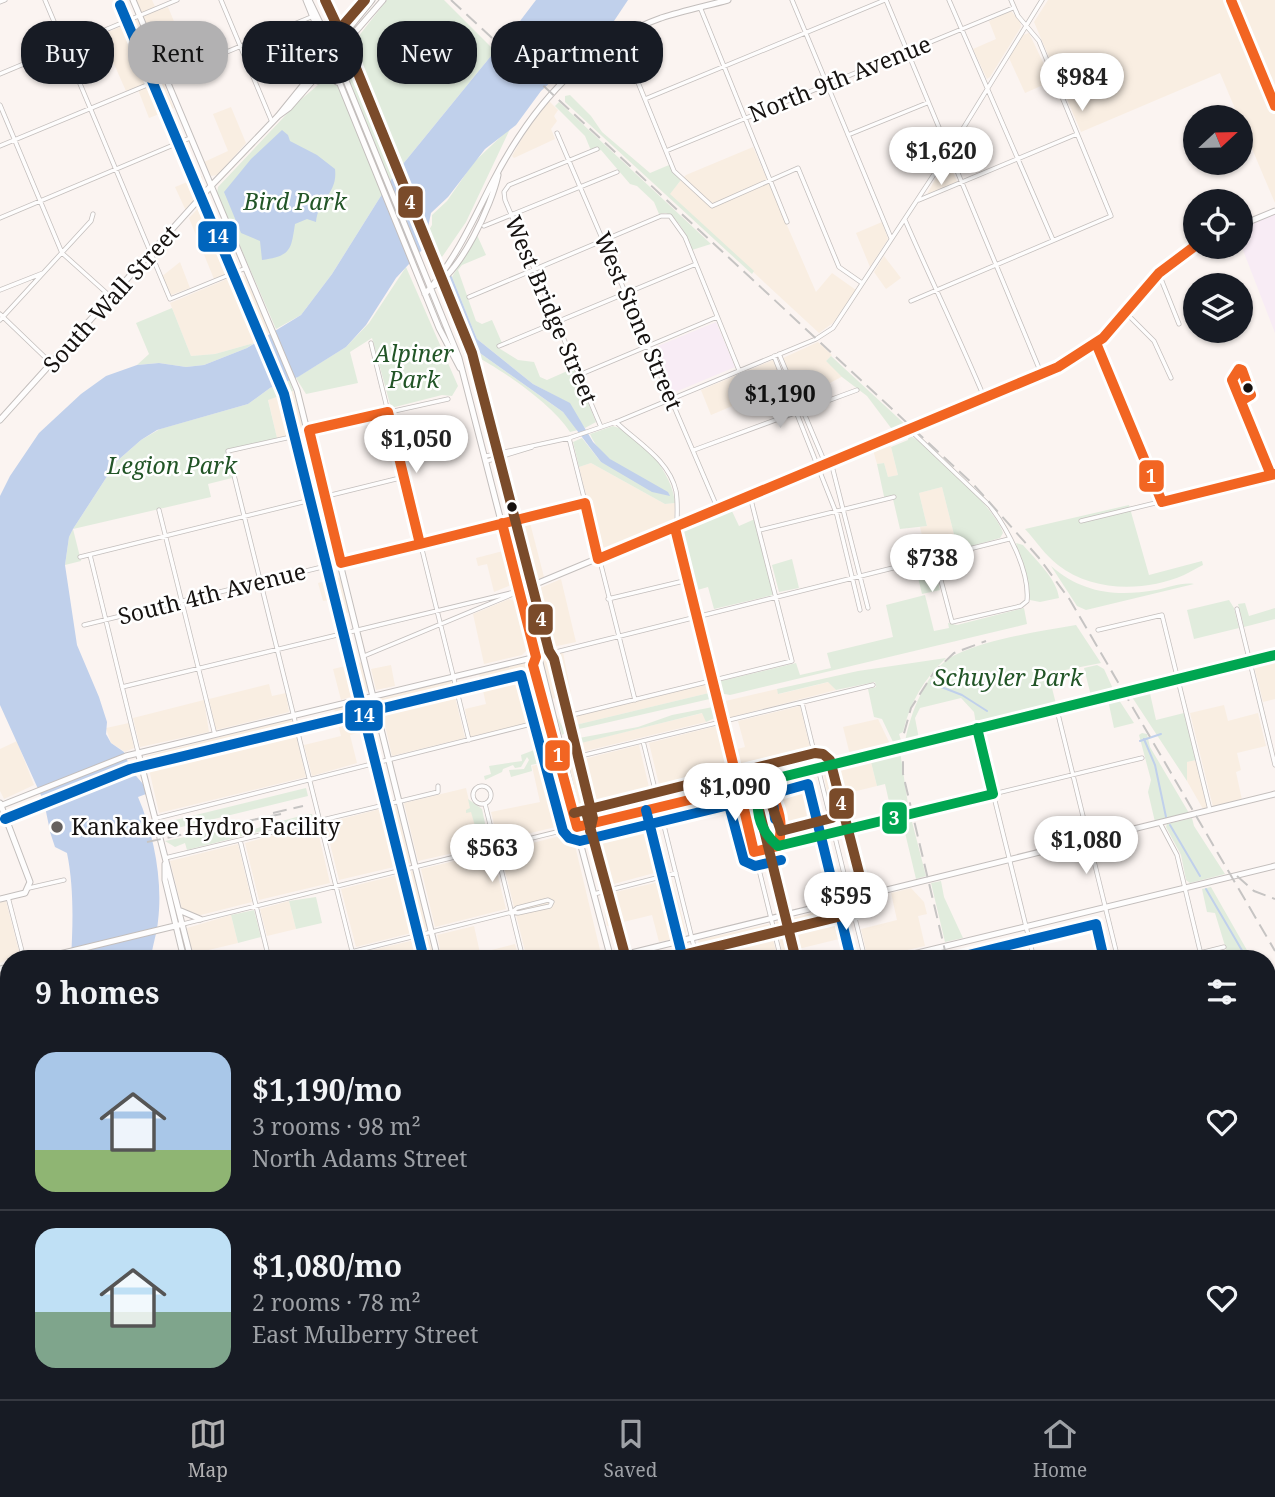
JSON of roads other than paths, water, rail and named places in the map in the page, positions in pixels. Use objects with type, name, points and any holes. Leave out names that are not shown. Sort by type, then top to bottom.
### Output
[{"type":"main road","points":[[132,0],[141,21]]},
{"type":"main road","points":[[307,0],[313,21]]},
{"type":"main road","points":[[307,0],[318,21]]},
{"type":"main road","name":"South Wall Street","points":[[354,21],[372,0]]},
{"type":"main road","name":"South Wall Street","points":[[363,24],[383,0]]},
{"type":"main road","points":[[657,21],[728,0]]},
{"type":"main road","points":[[168,84],[297,390],[436,950]]},
{"type":"main road","name":"South Wall Street","points":[[278,116],[303,84]]},
{"type":"main road","name":"South Wall Street","points":[[0,420],[210,187],[311,84]]},
{"type":"main road","points":[[300,96],[316,84]]},
{"type":"main road","points":[[339,84],[439,328],[463,371]]},
{"type":"main road","points":[[348,84],[421,262],[435,283],[463,371],[536,657],[540,662],[607,950]]},
{"type":"main road","points":[[435,283],[512,146],[560,84]]},
{"type":"main road","points":[[425,294],[456,263],[478,226],[499,172]]},
{"type":"main road","points":[[1253,220],[1275,211]]},
{"type":"main road","points":[[519,591],[1041,375],[1096,343],[1159,273],[1183,255]]},
{"type":"main road","points":[[0,899],[25,893],[29,888],[24,862],[0,805],[138,752],[536,657]]},
{"type":"main road","points":[[536,657],[533,665],[547,720],[564,760],[579,821],[577,827]]},
{"type":"main road","points":[[138,752],[189,950]]},
{"type":"main road","points":[[645,950],[1275,794]]},
{"type":"main road","points":[[165,858],[165,880],[172,927],[182,950]]},
{"type":"main road","points":[[933,950],[1275,866]]},
{"type":"main road","points":[[180,910],[190,917],[200,919]]},
{"type":"main road","points":[[75,950],[183,923]]},
{"type":"main road","points":[[155,931],[173,934],[179,941]]},
{"type":"street","points":[[0,2],[5,0]]},
{"type":"street","points":[[45,0],[53,21]]},
{"type":"street","points":[[114,26],[177,0]]},
{"type":"street","points":[[221,0],[272,122]]},
{"type":"street","points":[[792,0],[891,238]]},
{"type":"street","points":[[645,99],[886,0],[1041,375]]},
{"type":"street","points":[[950,0],[1053,240]]},
{"type":"street","points":[[911,301],[1111,216],[1039,41],[1011,0]]},
{"type":"street","points":[[487,459],[569,438],[616,422],[816,339],[833,328],[948,153],[1042,0]]},
{"type":"street","points":[[700,7],[786,222]]},
{"type":"street","name":"North 9th Avenue","points":[[666,151],[1014,8]]},
{"type":"street","points":[[228,51],[311,17]]},
{"type":"street","points":[[0,74],[21,65]]},
{"type":"street","points":[[80,84],[170,299],[246,268]]},
{"type":"street","points":[[0,146],[150,84]]},
{"type":"street","points":[[639,84],[674,171],[712,206],[798,168],[839,267],[862,283]]},
{"type":"street","points":[[848,135],[927,103]]},
{"type":"street","points":[[0,105],[62,253],[111,297]]},
{"type":"street","name":"West Stone Street","points":[[557,133],[718,509]]},
{"type":"street","points":[[917,201],[1077,134]]},
{"type":"street","points":[[0,218],[190,138]]},
{"type":"street","points":[[570,160],[597,149]]},
{"type":"street","name":"West Bridge Street","points":[[570,160],[509,185],[505,192],[512,215],[601,427]]},
{"type":"street","points":[[484,226],[617,172]]},
{"type":"street","points":[[53,364],[1,317],[62,253],[93,214]]},
{"type":"street","points":[[469,296],[664,216],[673,219],[685,237],[739,370]]},
{"type":"street","points":[[905,220],[935,290],[952,320],[985,399]]},
{"type":"street","points":[[499,346],[696,264]]},
{"type":"street","points":[[0,290],[44,272]]},
{"type":"street","points":[[1159,273],[1179,324]]},
{"type":"street","points":[[1125,312],[1154,341],[1171,378]]},
{"type":"street","points":[[579,375],[718,317]]},
{"type":"street","points":[[371,343],[469,740]]},
{"type":"street","points":[[1096,343],[1163,502]]},
{"type":"street","points":[[776,355],[797,410],[826,465],[834,512],[860,610]]},
{"type":"street","points":[[776,355],[844,510],[868,608]]},
{"type":"street","points":[[1081,521],[1273,475],[1231,377]]},
{"type":"street","points":[[694,450],[857,390]]},
{"type":"street","points":[[352,950],[228,451],[448,399]]},
{"type":"street","points":[[616,422],[657,456],[676,491],[676,527],[779,950]]},
{"type":"street","points":[[910,430],[990,506],[1009,539],[1015,544],[1028,599],[1021,606],[952,622],[936,558]]},
{"type":"street","points":[[569,438],[635,700]]},
{"type":"street","points":[[80,557],[404,477]]},
{"type":"street","points":[[564,717],[792,661],[750,496]]},
{"type":"street","points":[[760,530],[894,497]]},
{"type":"street","name":"South 4th Avenue","points":[[84,625],[585,503]]},
{"type":"street","points":[[159,510],[215,735]]},
{"type":"street","points":[[536,657],[1009,539]]},
{"type":"street","points":[[90,555],[138,752]]},
{"type":"street","points":[[608,599],[688,580]]},
{"type":"street","points":[[122,687],[519,591]]},
{"type":"street","points":[[364,656],[519,591]]},
{"type":"street","points":[[1237,609],[1275,765]]},
{"type":"street","points":[[1098,630],[1162,615],[1210,810]]},
{"type":"street","points":[[183,923],[1275,656]]},
{"type":"street","points":[[564,760],[873,685]]},
{"type":"street","points":[[802,703],[863,950]]},
{"type":"street","points":[[1057,709],[1116,950]]},
{"type":"street","points":[[157,818],[547,720]]},
{"type":"street","points":[[977,728],[1032,950]]},
{"type":"street","points":[[643,741],[695,950]]},
{"type":"street","points":[[754,852],[1142,758]]},
{"type":"street","points":[[165,858],[438,792],[438,786]]},
{"type":"street","points":[[479,786],[491,792],[491,798],[485,804],[474,799],[473,792],[479,786]]},
{"type":"street","points":[[485,804],[521,950]]},
{"type":"street","points":[[1160,823],[1177,855],[1199,950]]},
{"type":"street","points":[[240,840],[267,950]]},
{"type":"street","points":[[594,894],[676,873]]},
{"type":"street","points":[[29,888],[64,880]]},
{"type":"street","points":[[8,897],[22,950]]},
{"type":"street","points":[[360,950],[512,912],[517,908],[548,900],[552,902],[550,906],[518,914],[512,912]]},
{"type":"street","points":[[1212,950],[1224,947]]},
{"type":"water","points":[[536,0],[628,0],[614,21],[520,21]]},
{"type":"water","points":[[491,56],[491,84],[549,84],[516,125],[485,149],[448,197],[431,213],[426,237],[452,277],[477,339],[533,384],[570,403],[593,442],[610,459],[668,492],[670,496],[652,492],[601,462],[563,412],[470,346],[437,263],[428,252],[422,250],[396,278],[366,325],[346,347],[298,377],[270,388],[248,404],[157,430],[141,440],[117,461],[73,529],[69,537],[65,565],[77,645],[99,697],[107,722],[106,734],[111,743],[124,752],[131,770],[143,784],[146,794],[138,797],[149,826],[156,858],[159,890],[157,926],[153,950],[71,950],[71,879],[67,853],[55,847],[50,832],[64,829],[63,823],[49,826],[44,802],[0,705],[0,496],[39,433],[81,394],[106,376],[137,365],[204,365],[247,348],[301,315],[332,274],[394,175],[468,84],[477,84],[477,73]]},
{"type":"water","points":[[282,130],[290,141],[317,155],[335,169],[334,185],[320,208],[316,222],[307,219],[295,224],[288,250],[279,256],[262,260],[260,241],[241,233],[224,192],[251,159]]},
{"type":"waterway","points":[[931,683],[962,695],[987,711]]},
{"type":"waterway","points":[[1140,741],[1161,734]]},
{"type":"waterway","points":[[1144,739],[1155,765],[1166,817]]},
{"type":"waterway","points":[[1170,825],[1200,876]]},
{"type":"waterway","points":[[1206,889],[1242,950]]},
{"type":"railway","points":[[451,0],[974,485],[1039,558],[1070,600],[1274,950]]},
{"type":"railway","points":[[945,950],[903,774],[903,737],[911,708],[934,672],[954,653],[986,641]]},
{"type":"railway","points":[[273,813],[303,806]]},
{"type":"railway","points":[[147,842],[281,814]]},
{"type":"railway","points":[[1237,876],[1254,891],[1275,899]]},
{"type":"place","name":"Kankakee Hydro Facility","points":[[57,827]]},
{"type":"park label","name":"Bird Park","points":[[295,202]]},
{"type":"park label","name":"Alpiner Park","points":[[414,367]]},
{"type":"park label","name":"Legion Park","points":[[172,466]]},
{"type":"park label","name":"Schuyler Park","points":[[1008,678]]}]
